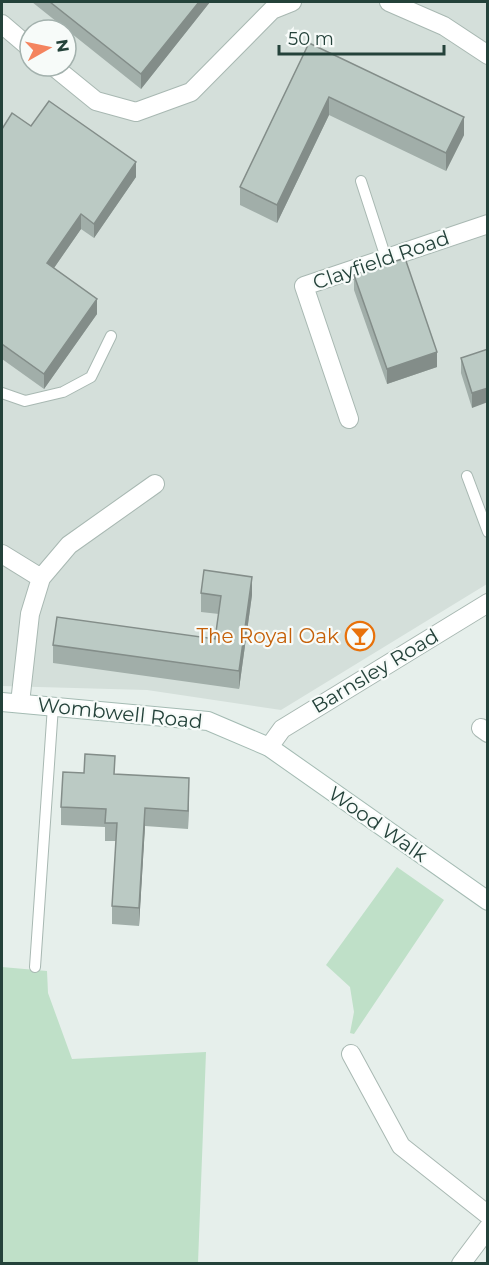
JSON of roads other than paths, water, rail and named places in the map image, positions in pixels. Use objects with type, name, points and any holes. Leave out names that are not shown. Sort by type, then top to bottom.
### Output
[{"type":"street","points":[[68,78],[96,101],[136,112],[191,92],[272,10],[292,2]]},
{"type":"street","points":[[389,2],[444,26],[488,55]]},
{"type":"street","points":[[2,24],[18,38]]},
{"type":"street","name":"Clayfield Road","points":[[349,419],[304,286],[488,224]]},
{"type":"street","points":[[20,703],[30,614],[41,578],[69,545],[154,484]]},
{"type":"street","points":[[2,554],[41,578]]},
{"type":"street","name":"Barnsley Road","points":[[270,747],[282,729],[488,603]]},
{"type":"street","name":"Wombwell Road","points":[[2,702],[208,721],[270,747]]},
{"type":"street","name":"Wood Walk","points":[[270,747],[488,901]]},
{"type":"street","points":[[351,1054],[401,1146],[488,1215]]},
{"type":"street","points":[[461,1263],[488,1228]]},
{"type":"lane","points":[[361,181],[386,258]]},
{"type":"lane","points":[[2,393],[25,400],[63,392],[92,377],[111,336]]},
{"type":"lane","points":[[467,476],[488,532]]},
{"type":"lane","points":[[35,967],[53,706]]},
{"type":"place","name":"The Royal Oak","points":[[360,636]]}]
